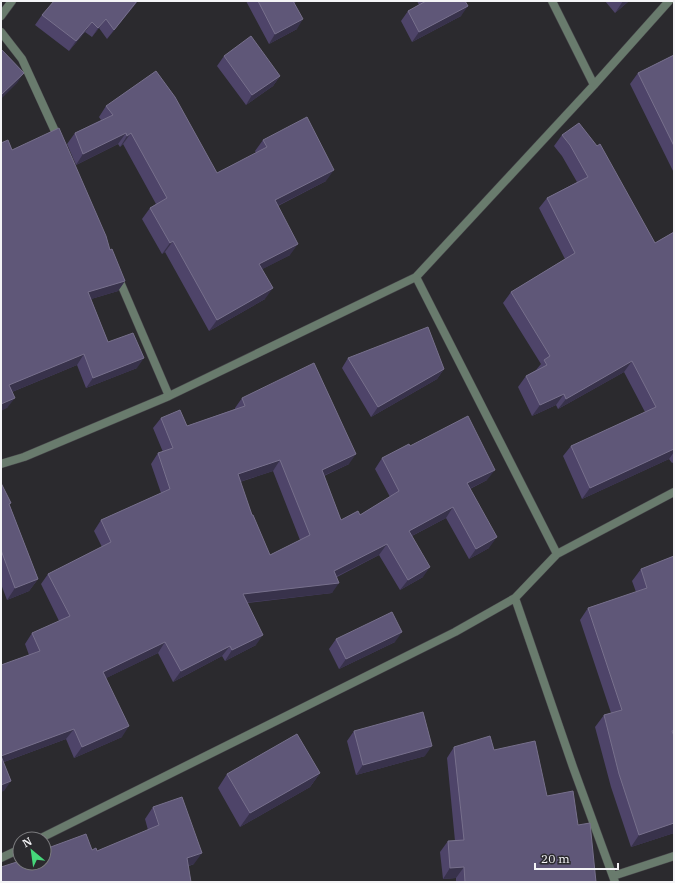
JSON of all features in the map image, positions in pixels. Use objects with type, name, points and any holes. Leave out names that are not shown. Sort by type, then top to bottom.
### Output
[{"type":"street","points":[[1,16],[12,1]]},
{"type":"street","points":[[552,1],[594,85]]},
{"type":"street","points":[[1,464],[24,457],[169,396],[416,277],[594,85],[669,1]]},
{"type":"street","points":[[1,32],[22,59],[63,149]]},
{"type":"street","points":[[116,272],[169,396]]},
{"type":"street","points":[[416,277],[558,554]]},
{"type":"street","points":[[52,833],[455,632],[515,598],[558,554],[674,492]]},
{"type":"street","points":[[515,598],[570,759],[614,879],[674,856]]},
{"type":"street","points":[[1,858],[12,852]]},
{"type":"building","points":[[54,1],[137,1],[114,30],[106,19],[98,28],[92,22],[76,41],[42,15]]},
{"type":"building","points":[[258,1],[293,1],[303,19],[275,34]]},
{"type":"building","points":[[426,1],[465,1],[468,6],[419,32],[408,11]]},
{"type":"building","points":[[251,36],[280,76],[252,95],[224,56]]},
{"type":"building","points":[[1,49],[24,73],[1,95]]},
{"type":"building","points":[[674,55],[674,146],[638,73]]},
{"type":"building","points":[[156,71],[175,97],[217,173],[267,147],[263,140],[307,117],[334,170],[275,200],[298,244],[259,264],[273,288],[217,320],[173,241],[170,243],[150,208],[167,198],[131,133],[127,136],[126,133],[83,154],[75,133],[113,115],[106,106]]},
{"type":"building","points":[[579,123],[597,146],[600,144],[655,243],[674,232],[674,449],[590,488],[571,446],[656,407],[632,361],[566,399],[564,394],[540,405],[526,376],[547,365],[544,360],[550,356],[511,292],[575,253],[547,198],[588,177],[570,145],[562,135]]},
{"type":"building","points":[[59,128],[106,236],[110,250],[112,249],[125,281],[88,292],[108,342],[133,333],[144,358],[93,378],[84,354],[9,385],[15,398],[1,404],[1,143],[8,140],[12,150]]},
{"type":"building","points":[[428,327],[444,369],[378,407],[348,358]]},
{"type":"building","points":[[314,363],[356,454],[322,470],[341,520],[358,511],[360,515],[399,491],[382,458],[409,444],[410,446],[468,416],[495,470],[467,483],[497,537],[476,549],[453,507],[409,531],[430,567],[408,580],[387,544],[334,571],[339,583],[243,594],[263,635],[232,650],[230,646],[181,671],[165,642],[103,672],[129,726],[82,747],[74,729],[1,756],[1,665],[40,651],[32,633],[70,616],[48,574],[111,542],[101,520],[170,489],[158,453],[173,448],[161,418],[180,410],[187,426],[245,406],[242,398]],"holes":[[[280,460],[310,535],[270,555],[252,515],[238,474]]]},
{"type":"building","points":[[1,483],[11,503],[9,504],[38,579],[15,588],[1,550]]},
{"type":"building","points":[[674,556],[674,730],[672,731],[674,736],[674,823],[639,835],[619,774],[604,715],[622,710],[588,608],[647,588],[641,569]]},
{"type":"building","points":[[392,612],[402,632],[346,659],[336,639]]},
{"type":"building","points":[[423,712],[432,746],[363,765],[354,731]]},
{"type":"building","points":[[297,734],[320,773],[250,813],[227,774]]},
{"type":"building","points":[[490,736],[494,750],[535,741],[547,796],[573,791],[578,825],[590,823],[596,882],[465,882],[464,867],[450,868],[448,841],[464,840],[454,747]]},
{"type":"building","points":[[1,756],[11,781],[1,785]]},
{"type":"building","points":[[182,797],[202,853],[187,858],[191,882],[1,882],[1,867],[12,864],[12,871],[52,871],[52,847],[86,834],[92,850],[96,848],[97,851],[159,825],[153,807]]}]
